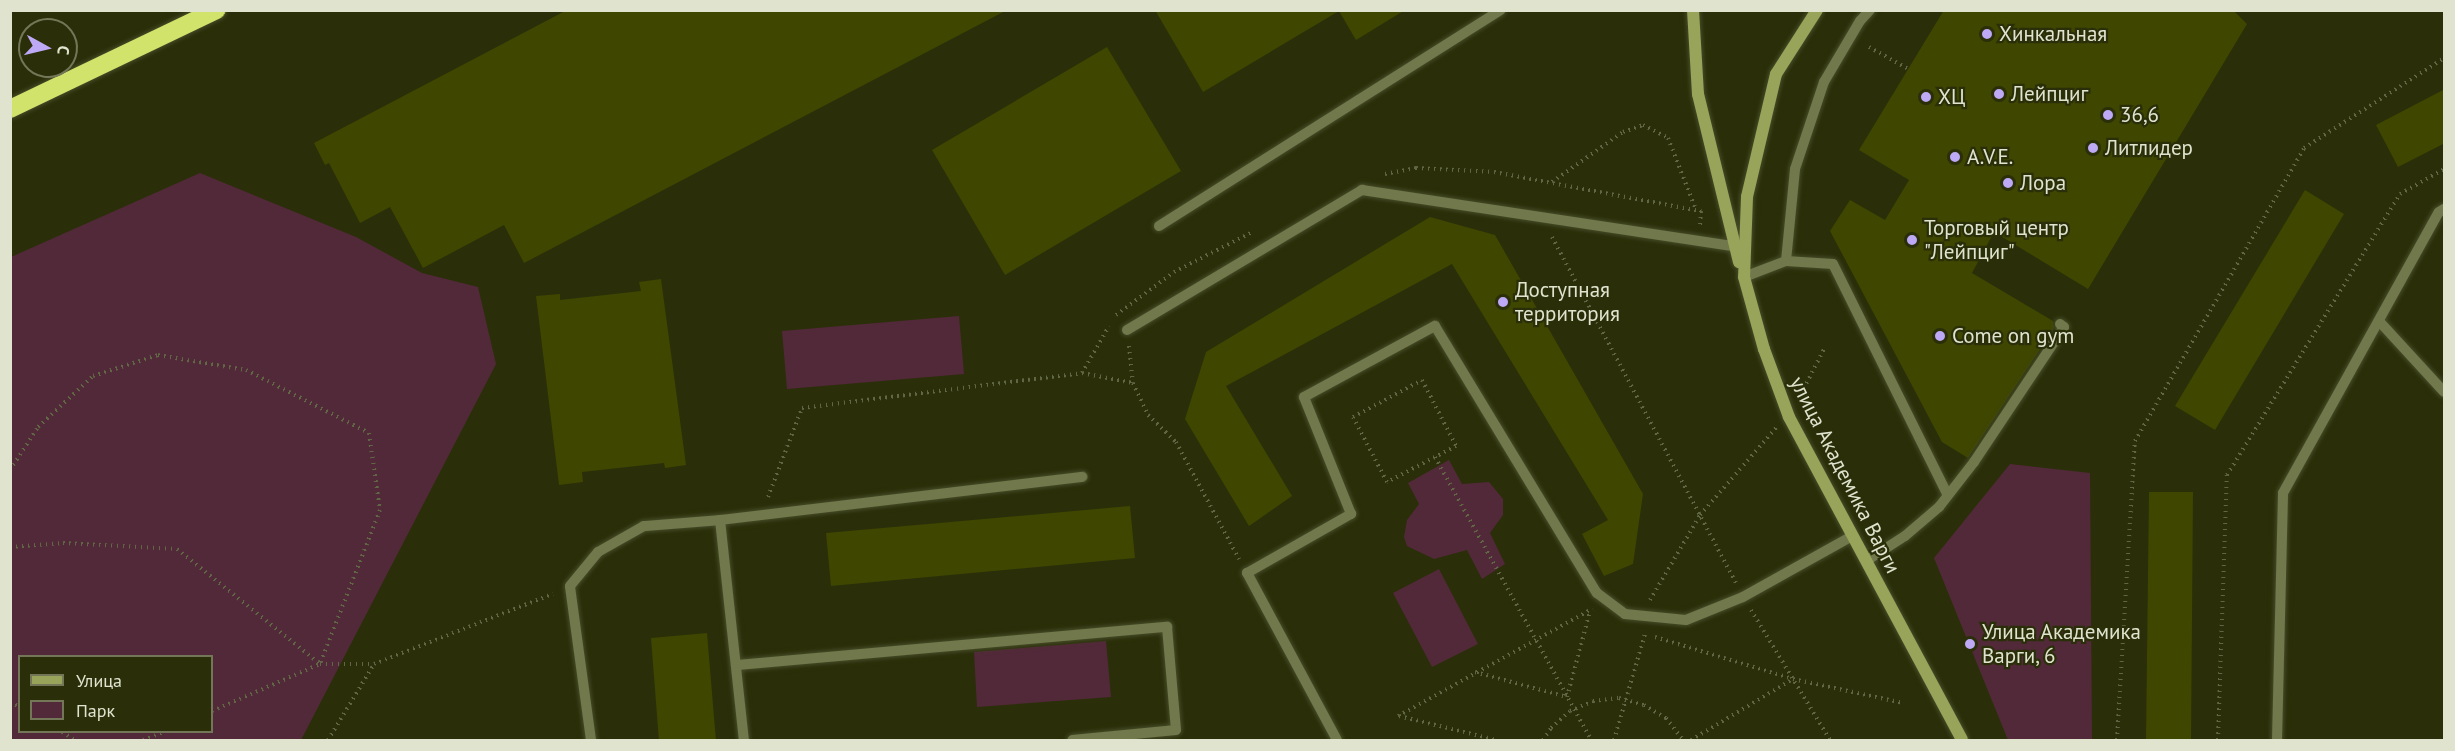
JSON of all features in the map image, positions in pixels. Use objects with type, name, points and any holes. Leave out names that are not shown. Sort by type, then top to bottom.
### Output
[{"type":"highway","points":[[10,109],[217,10]]},
{"type":"street","points":[[1693,10],[1698,94],[1734,246],[1752,306]]},
{"type":"street","name":"улица Академика Варги","points":[[1817,10],[1776,74],[1747,197],[1744,277],[1789,417],[1962,741]]},
{"type":"lane","points":[[1159,226],[1501,10]]},
{"type":"lane","points":[[1786,261],[1795,169],[1824,82],[1860,21],[1870,10]]},
{"type":"lane","points":[[1127,330],[1362,190],[1699,244],[1734,246]]},
{"type":"lane","points":[[2277,741],[2283,493],[2439,212],[2445,209]]},
{"type":"lane","points":[[1744,277],[1786,261],[1833,264],[1947,494]]},
{"type":"lane","points":[[2379,321],[2445,392]]},
{"type":"lane","points":[[1866,561],[1905,536],[1939,507],[1974,462],[2064,327],[2060,324]]},
{"type":"lane","points":[[1337,741],[1247,573],[1351,514],[1304,397],[1435,326],[1597,593],[1625,614],[1686,620],[1743,597],[1852,536]]},
{"type":"lane","points":[[591,741],[570,586],[598,552],[644,526],[720,520],[1082,477]]},
{"type":"lane","points":[[720,520],[744,741]]},
{"type":"lane","points":[[737,665],[1167,627],[1176,730],[1072,741]]},
{"type":"path","points":[[1869,47],[1908,69]]},
{"type":"path","points":[[2117,741],[2135,441],[2304,148],[2445,58]]},
{"type":"path","points":[[1551,183],[1623,132],[1643,125],[1668,138],[1696,210]]},
{"type":"path","points":[[1382,174],[1416,168],[1494,172],[1701,211],[1699,244]]},
{"type":"path","points":[[2218,741],[2227,475],[2400,194],[2445,169]]},
{"type":"path","points":[[1542,219],[1743,597],[1830,741]]},
{"type":"path","points":[[1082,373],[1117,312],[1174,272],[1256,230]]},
{"type":"path","points":[[1127,330],[1133,383],[1148,415],[1176,442],[1247,573]]},
{"type":"path","points":[[1614,741],[1645,634],[1651,593],[1700,515],[1764,439],[1789,417],[1824,349]]},
{"type":"path","points":[[10,470],[38,427],[93,376],[158,355],[246,370],[369,432],[380,510],[320,664]]},
{"type":"path","points":[[761,515],[802,408],[1082,373],[1133,383]]},
{"type":"path","points":[[1422,380],[1456,446],[1435,457],[1387,482],[1353,417],[1422,380]]},
{"type":"path","points":[[1435,457],[1591,741]]},
{"type":"path","points":[[10,547],[63,543],[177,549],[320,664]]},
{"type":"path","points":[[213,711],[320,664],[374,664],[570,586]]},
{"type":"path","points":[[1497,741],[1398,716],[1474,672],[1607,602]]},
{"type":"path","points":[[1567,697],[1590,610]]},
{"type":"path","points":[[1645,634],[1793,679],[1903,703]]},
{"type":"path","points":[[328,741],[374,664]]},
{"type":"path","points":[[1474,672],[1567,697]]},
{"type":"path","points":[[1691,741],[1793,679]]},
{"type":"path","points":[[1543,741],[1551,728],[1574,709],[1593,701],[1626,700],[1644,705],[1666,718],[1683,741]]},
{"type":"path","points":[[143,741],[162,733]]},
{"type":"green space","points":[[200,173],[356,237],[422,273],[478,287],[496,364],[301,740],[11,740],[11,257]]},
{"type":"green space","points":[[959,316],[964,374],[787,389],[782,331]]},
{"type":"green space","points":[[1449,460],[1462,484],[1489,482],[1503,499],[1503,515],[1490,533],[1505,564],[1482,579],[1467,550],[1434,559],[1407,546],[1404,537],[1407,520],[1419,504],[1408,483]]},
{"type":"green space","points":[[2010,464],[2090,473],[2092,740],[2008,740],[1934,558]]},
{"type":"green space","points":[[1439,569],[1478,644],[1432,667],[1393,593]]},
{"type":"green space","points":[[1106,641],[1111,697],[977,707],[974,652]]},
{"type":"building","points":[[567,10],[1007,10],[524,263],[504,225],[423,268],[390,207],[360,223],[329,163],[325,165],[314,143]]},
{"type":"building","points":[[1155,10],[1405,10],[1356,40],[1339,11],[1203,92]]},
{"type":"building","name":"Торговый центр \"Лейпциг\"","points":[[1944,10],[2233,10],[2247,24],[2088,289],[1994,232],[1972,273],[2053,321],[2054,328],[1968,458],[1942,442],[1830,231],[1850,200],[1885,220],[1909,180],[1859,150]]},
{"type":"building","points":[[1107,47],[1181,171],[1005,275],[932,150]]},
{"type":"building","points":[[2445,89],[2445,143],[2398,167],[2376,125]]},
{"type":"building","points":[[2305,190],[2344,214],[2215,430],[2175,406]]},
{"type":"building","points":[[1430,217],[1495,235],[1643,494],[1633,564],[1604,576],[1582,534],[1608,520],[1452,264],[1226,386],[1292,496],[1249,526],[1185,419],[1206,352]]},
{"type":"building","points":[[661,279],[686,465],[665,468],[664,463],[582,472],[583,482],[559,485],[536,296],[560,294],[560,300],[641,291],[639,282]]},
{"type":"building","points":[[2149,492],[2193,492],[2191,741],[2146,741]]},
{"type":"building","points":[[1130,506],[1135,558],[831,586],[826,533]]},
{"type":"building","points":[[707,633],[716,741],[659,741],[651,638]]},
{"type":"place","name":"Хинкальная","points":[[1987,34]]},
{"type":"place","name":"Лейпциг","points":[[1999,94]]},
{"type":"place","name":"ХЦ","points":[[1926,97]]},
{"type":"place","name":"36,6","points":[[2108,115]]},
{"type":"place","name":"Литлидер","points":[[2093,148]]},
{"type":"place","name":"A.V.E.","points":[[1955,157]]},
{"type":"place","name":"Лора","points":[[2008,183]]},
{"type":"place","name":"Торговый центр \"Лейпциг\"","points":[[1912,240]]},
{"type":"place","name":"Доступная территория","points":[[1503,302]]},
{"type":"place","name":"Come on gym","points":[[1940,336]]},
{"type":"place","name":"Улица Академика Варги, 6","points":[[1970,644]]}]
